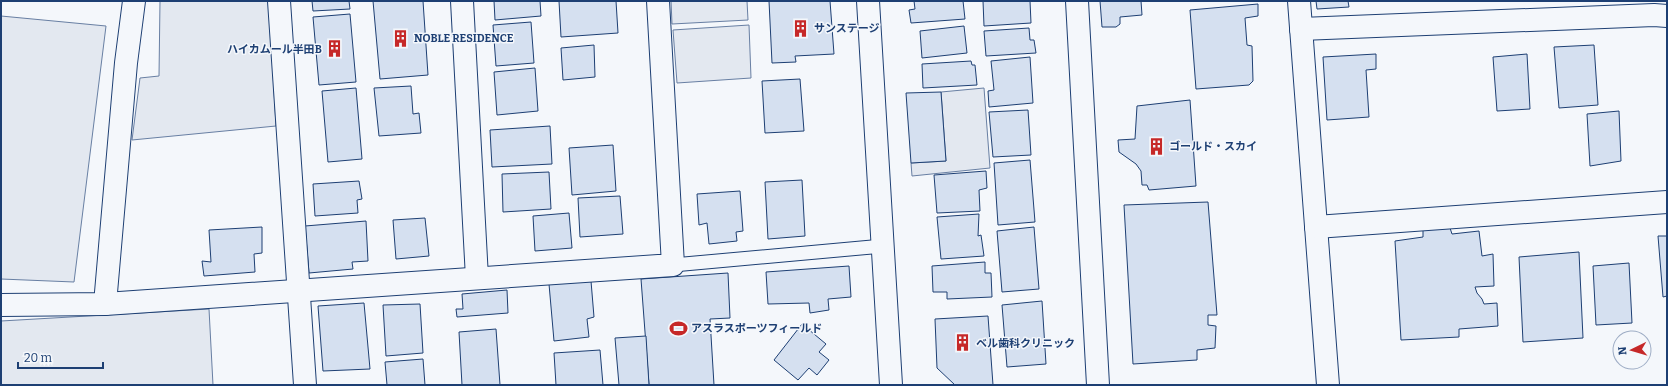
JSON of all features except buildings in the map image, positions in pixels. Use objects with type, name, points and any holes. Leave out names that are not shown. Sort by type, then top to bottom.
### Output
[{"type":"street","points":[[104,304],[126,63],[134,1]]},
{"type":"street","points":[[279,1],[305,385]]},
{"type":"street","points":[[462,1],[477,278]]},
{"type":"street","points":[[1,305],[104,304],[674,265],[658,1]]},
{"type":"street","points":[[868,1],[891,385]]},
{"type":"street","points":[[1077,1],[1098,385]]},
{"type":"street","points":[[1299,1],[1328,385]]},
{"type":"street","points":[[1302,29],[1654,15],[1667,16]]},
{"type":"street","points":[[1316,227],[1667,202]]},
{"type":"lane","points":[[674,265],[883,246]]},
{"type":"shaded area","points":[[160,1],[269,1],[276,126],[132,140],[140,78],[159,76]]},
{"type":"shaded area","points":[[671,1],[747,1],[748,20],[672,24]]},
{"type":"shaded area","points":[[1,16],[106,26],[74,282],[1,279]]},
{"type":"shaded area","points":[[749,25],[751,78],[677,83],[673,30]]},
{"type":"shaded area","points":[[984,88],[990,168],[912,176],[911,163],[946,161],[941,92]]},
{"type":"shaded area","points":[[209,309],[213,385],[1,385],[1,321]]},
{"type":"place","name":"サンステージ","points":[[801,28]]},
{"type":"place","name":"NOBLE RESIDENCE","points":[[401,38]]},
{"type":"place","name":"ハイカムール半田B","points":[[335,49]]},
{"type":"place","name":"ゴールド・スカイ","points":[[1156,146]]},
{"type":"place","name":"アスラスポーツフィールド","points":[[678,328]]},
{"type":"place","name":"ベル歯科クリニック","points":[[963,343]]}]
